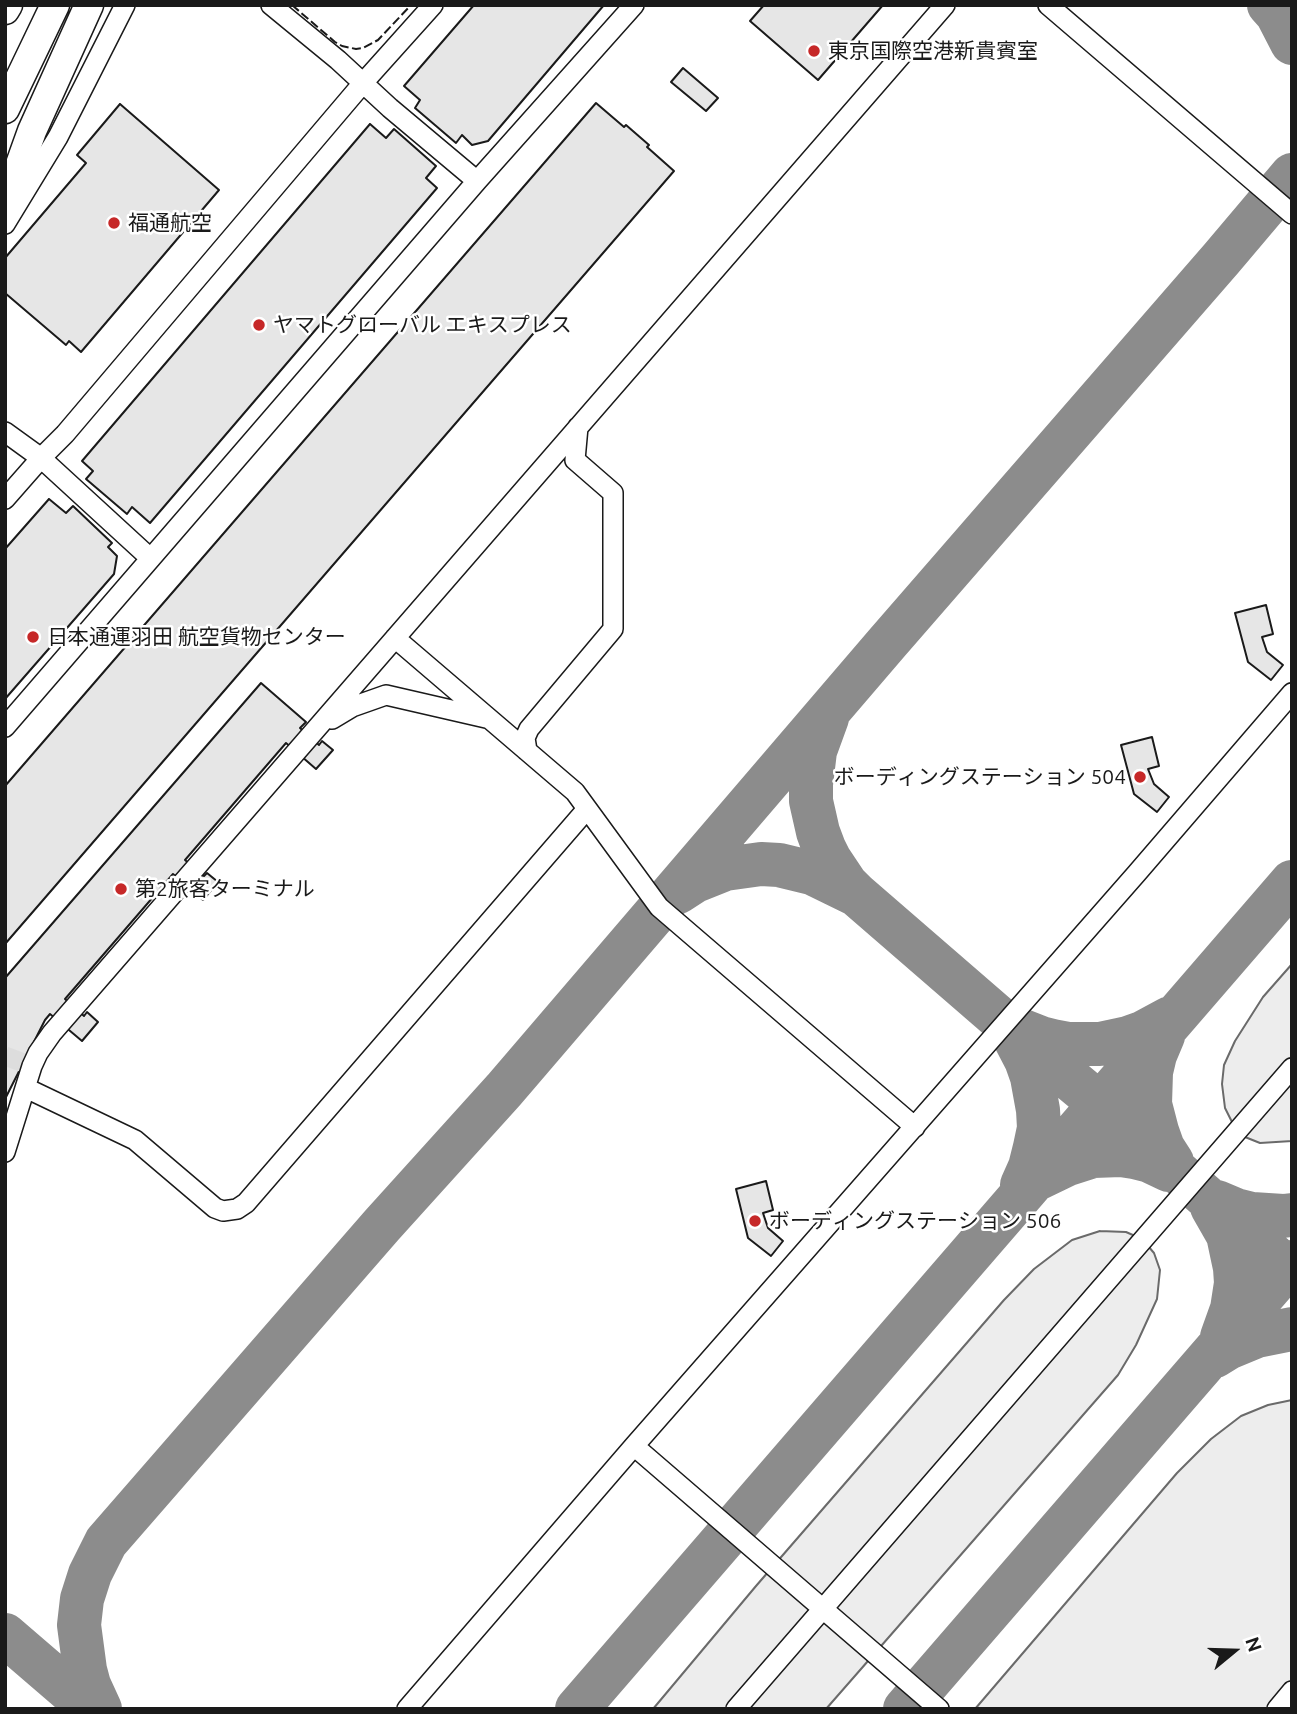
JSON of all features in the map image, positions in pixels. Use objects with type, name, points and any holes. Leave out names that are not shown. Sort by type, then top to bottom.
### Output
[{"type":"highway","points":[[5,10],[8,5]]},
{"type":"highway","points":[[5,108],[55,5]]},
{"type":"highway","points":[[5,206],[32,131],[89,5]]},
{"type":"street","points":[[5,224],[58,136],[125,5]]},
{"type":"street","points":[[271,5],[324,47],[390,108],[477,181]]},
{"type":"street","points":[[5,499],[65,434],[363,83],[433,5]]},
{"type":"street","points":[[5,727],[477,181],[634,5]]},
{"type":"street","points":[[5,1152],[26,1088],[28,1064],[52,1033],[945,5]]},
{"type":"street","points":[[1048,5],[1292,214]]},
{"type":"street","points":[[527,751],[525,738],[529,729],[613,629],[614,493],[575,460],[578,427]]},
{"type":"street","points":[[5,432],[41,458],[150,558]]},
{"type":"street","points":[[395,638],[575,792],[659,907],[915,1127]]},
{"type":"street","points":[[407,1709],[1292,693]]},
{"type":"street","points":[[316,728],[352,707],[386,695],[529,729]]},
{"type":"street","points":[[26,1088],[135,1140],[215,1208],[223,1211],[237,1209],[255,1193],[587,809]]},
{"type":"street","points":[[736,1709],[1292,1068]]},
{"type":"street","points":[[634,1446],[939,1709]]},
{"type":"street","points":[[1277,1709],[1292,1691]]},
{"type":"shaded area","points":[[1292,964],[1292,1141],[1260,1143],[1245,1137],[1233,1124],[1225,1108],[1222,1084],[1224,1065],[1235,1041],[1263,997]]},
{"type":"shaded area","points":[[1100,1231],[1126,1232],[1142,1239],[1154,1253],[1160,1270],[1157,1299],[1136,1345],[1118,1375],[826,1709],[653,1709],[1004,1300],[1034,1269],[1072,1240]]},
{"type":"shaded area","points":[[1292,1400],[1292,1709],[975,1709],[1177,1473],[1211,1439],[1241,1416],[1268,1405]]},
{"type":"building","points":[[474,5],[604,5],[488,141],[472,145],[462,135],[456,143],[415,108],[420,100],[404,86]]},
{"type":"building","name":"東京国際空港新貴賓室","points":[[764,5],[883,5],[818,80],[750,21]]},
{"type":"building","points":[[683,68],[718,98],[706,111],[671,82]]},
{"type":"building","points":[[596,103],[649,145],[647,147],[674,171],[5,944],[5,786]]},
{"type":"building","name":"福通航空","points":[[120,104],[219,190],[81,352],[69,341],[66,345],[5,293],[5,258],[86,163],[77,155]]},
{"type":"building","name":"ヤマトグローバル エキスプレス","points":[[370,124],[386,138],[394,129],[436,166],[426,178],[437,188],[150,523],[132,507],[127,514],[86,479],[93,471],[82,461]]},
{"type":"building","name":"日本通運羽田 航空貨物センター","points":[[49,499],[66,513],[73,506],[112,543],[108,547],[117,556],[114,574],[5,699],[5,549]]},
{"type":"building","points":[[1266,605],[1273,634],[1262,637],[1267,652],[1283,665],[1271,680],[1248,662],[1235,613]]},
{"type":"building","name":"第2旅客ターミナル","points":[[261,683],[306,722],[300,728],[319,745],[322,741],[333,750],[316,769],[286,743],[185,860],[204,876],[207,873],[218,882],[203,900],[173,874],[65,999],[84,1016],[87,1012],[98,1022],[82,1041],[50,1014],[5,1099],[5,978]]},
{"type":"building","name":"ボーディングステーション 504","points":[[1152,737],[1159,766],[1148,769],[1154,784],[1169,797],[1157,812],[1134,794],[1121,745]]},
{"type":"building","name":"ボーディングステーション 506","points":[[766,1181],[773,1210],[763,1213],[768,1228],[783,1241],[771,1256],[748,1238],[736,1189]]},
{"type":"taxiway","points":[[1269,5],[1277,14],[1292,43]]},
{"type":"taxiway","points":[[100,1709],[85,1670],[79,1625],[82,1599],[90,1574],[106,1542],[382,1225],[504,1090],[1292,175]]},
{"type":"taxiway","points":[[827,718],[815,751],[811,801],[824,848],[846,884],[1292,1272]]},
{"type":"taxiway","points":[[678,892],[695,881],[725,869],[761,864],[779,865],[812,873],[855,894]]},
{"type":"taxiway","points":[[577,1709],[1292,882]]},
{"type":"taxiway","points":[[1018,1029],[1041,1038],[1069,1044],[1100,1044],[1142,1033],[1168,1019]]},
{"type":"taxiway","points":[[1013,1035],[1032,1077],[1038,1110],[1039,1128],[1035,1147],[1022,1185]]},
{"type":"taxiway","points":[[1163,1036],[1151,1072],[1150,1104],[1163,1148],[1172,1162]]},
{"type":"taxiway","points":[[1039,1178],[1093,1156],[1134,1157],[1169,1170]]},
{"type":"taxiway","points":[[1217,1202],[1252,1214],[1292,1215]]},
{"type":"taxiway","points":[[1212,1207],[1228,1235],[1235,1268],[1232,1309],[1222,1337]]},
{"type":"taxiway","points":[[905,1709],[1292,1262]]},
{"type":"taxiway","points":[[1215,1356],[1257,1336],[1292,1329]]},
{"type":"taxiway","points":[[5,1635],[91,1709]]},
{"type":"tunnel","points":[[5,1056],[24,1063]]},
{"type":"fence","points":[[292,5],[335,42],[356,49],[378,40],[411,5]]},
{"type":"place","name":"東京国際空港新貴賓室","points":[[814,51]]},
{"type":"place","name":"福通航空","points":[[114,223]]},
{"type":"place","name":"ヤマトグローバル エキスプレス","points":[[259,325]]},
{"type":"place","name":"日本通運羽田 航空貨物センター","points":[[33,637]]},
{"type":"place","name":"ボーディングステーション 504","points":[[1140,777]]},
{"type":"place","name":"第2旅客ターミナル","points":[[121,889]]},
{"type":"place","name":"ボーディングステーション 506","points":[[755,1221]]}]
